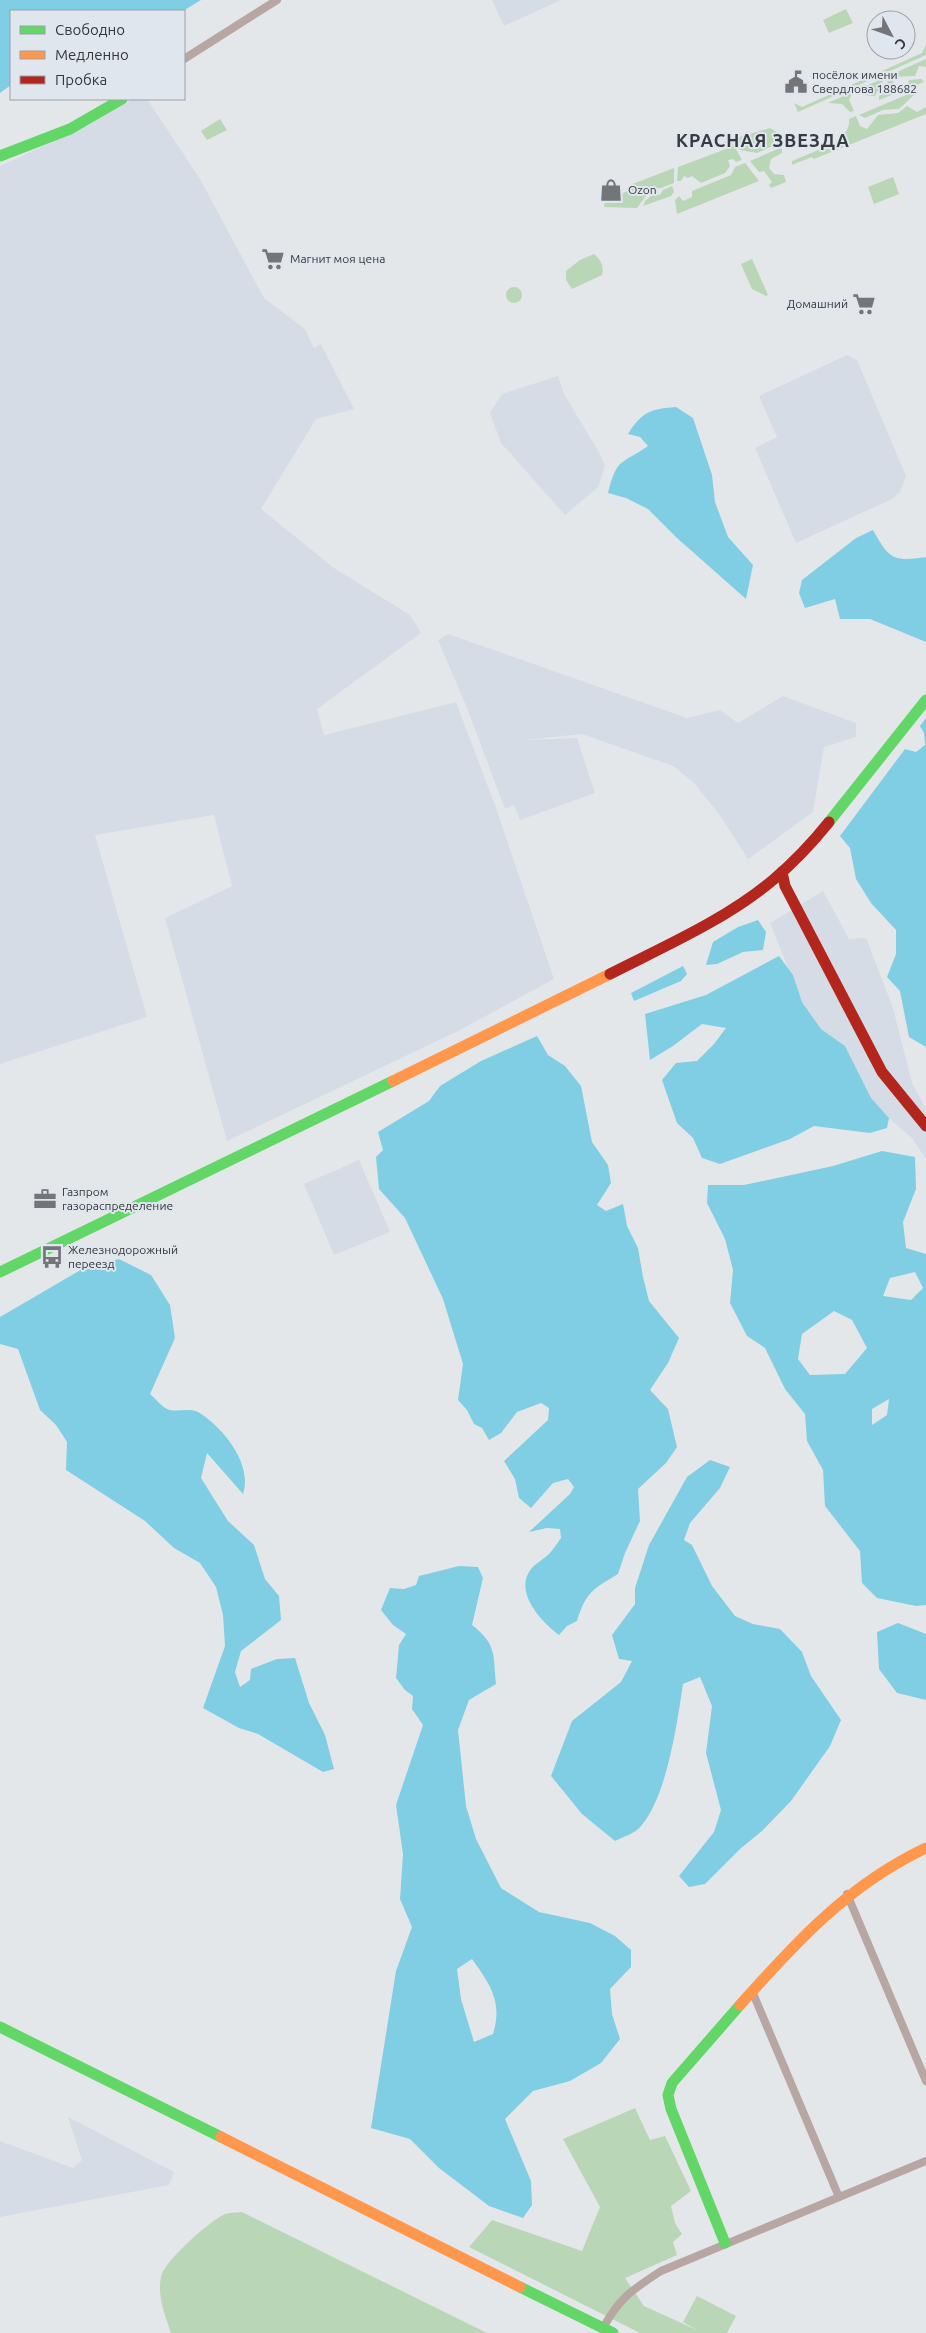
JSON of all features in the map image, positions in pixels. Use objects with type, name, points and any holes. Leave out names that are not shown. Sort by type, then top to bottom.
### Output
[{"type":"main road","points":[[0,156],[70,129],[120,100]]},
{"type":"main road","points":[[0,1272],[600,980],[732,908],[782,872],[819,834],[926,700]]},
{"type":"main road","points":[[782,872],[785,886],[882,1072],[926,1126]]},
{"type":"main road","points":[[726,2243],[671,2109],[668,2096],[672,2083],[814,1923],[848,1894],[878,1873],[926,1848]]},
{"type":"main road","points":[[0,2028],[608,2330]]},
{"type":"street","points":[[185,58],[277,0]]},
{"type":"street","points":[[848,1894],[926,2081]]},
{"type":"street","points":[[752,1991],[839,2197]]},
{"type":"street","points":[[608,2330],[614,2307],[626,2294],[661,2271],[926,2161]]},
{"type":"shaded area","points":[[492,0],[561,0],[504,26]]},
{"type":"shaded area","points":[[131,100],[148,100],[200,179],[264,298],[305,329],[314,348],[321,344],[354,409],[316,419],[261,509],[334,568],[410,615],[421,633],[317,709],[324,735],[456,702],[496,808],[554,979],[460,1030],[227,1141],[165,918],[232,886],[214,815],[95,835],[147,1017],[0,1064],[0,166],[87,126]]},
{"type":"shaded area","points":[[847,355],[857,360],[906,476],[900,492],[892,499],[796,543],[755,448],[777,437],[759,396]]},
{"type":"shaded area","points":[[558,376],[564,394],[600,454],[605,466],[598,487],[565,515],[501,443],[490,413],[502,394]]},
{"type":"shaded area","points":[[448,634],[687,718],[720,710],[738,723],[783,696],[856,723],[856,737],[824,747],[813,812],[748,859],[719,814],[694,783],[673,766],[582,734],[524,740],[577,738],[595,793],[520,820],[514,805],[505,809],[467,708],[438,640]]},
{"type":"shaded area","points":[[823,891],[849,939],[866,938],[893,1008],[912,1083],[926,1109],[926,1159],[912,1138],[889,1118],[871,1098],[845,1046],[821,1029],[802,1002],[770,923]]},
{"type":"shaded area","points":[[359,1160],[390,1232],[334,1255],[304,1184]]},
{"type":"shaded area","points":[[68,2117],[174,2172],[169,2185],[0,2217],[0,2141],[73,2168],[82,2160]]},
{"type":"green space","points":[[846,9],[853,23],[829,33],[823,20]]},
{"type":"green space","points":[[926,45],[926,55],[916,59],[916,56],[922,53]]},
{"type":"green space","points":[[926,59],[926,67],[919,66],[915,76],[890,77],[882,82],[875,96],[864,95],[858,92],[852,94],[849,100],[854,111],[850,112],[842,104],[828,103]]},
{"type":"green space","points":[[906,60],[915,60],[798,112],[794,103],[802,107]]},
{"type":"green space","points":[[892,79],[895,85],[901,87],[908,83],[909,80],[921,79],[924,82],[879,100],[879,96],[889,92],[887,82]]},
{"type":"green space","points":[[913,92],[914,95],[899,109],[883,110],[865,118],[859,115]]},
{"type":"green space","points":[[907,106],[917,112],[926,107],[926,114],[814,159],[812,157],[792,165],[792,161],[840,141],[839,137],[847,130],[849,119],[856,116],[860,126],[867,129],[878,115],[898,113]]},
{"type":"green space","points":[[220,119],[227,130],[207,140],[201,131]]},
{"type":"green space","points":[[770,128],[780,134],[780,143],[757,153],[740,150],[733,139]]},
{"type":"green space","points":[[731,140],[742,160],[736,162],[733,159],[728,160],[730,166],[725,173],[701,183],[692,176],[688,178],[684,176],[681,181],[677,181],[678,167],[726,149],[724,142]]},
{"type":"green space","points":[[782,147],[782,153],[771,159],[769,168],[774,174],[784,175],[786,182],[771,188],[769,185],[772,182],[764,171],[759,172],[750,161]]},
{"type":"green space","points":[[745,163],[759,181],[677,214],[675,200],[679,196],[683,201],[692,197],[692,191],[731,175],[735,167]]},
{"type":"green space","points":[[674,168],[674,183],[656,188],[645,197],[637,208],[604,207],[605,201],[630,190],[630,185]]},
{"type":"green space","points":[[893,177],[899,194],[874,204],[868,187]]},
{"type":"green space","points":[[672,186],[674,192],[671,196],[643,206],[645,201],[653,194],[660,195],[663,190]]},
{"type":"green space","points":[[594,254],[601,263],[602,275],[572,289],[566,280],[566,271],[580,260]]},
{"type":"green space","points":[[752,259],[768,295],[766,296],[752,289],[741,264]]},
{"type":"green space","points":[[511,287],[517,287],[522,292],[520,301],[511,303],[506,298],[506,292]]},
{"type":"green space","points":[[635,2108],[650,2140],[665,2136],[691,2191],[671,2206],[675,2223],[682,2234],[673,2242],[677,2255],[625,2278],[644,2306],[697,2330],[683,2322],[697,2296],[736,2316],[727,2333],[640,2333],[469,2247],[492,2220],[582,2251],[600,2207],[563,2139]]},
{"type":"green space","points":[[242,2212],[487,2333],[171,2333],[160,2291],[161,2277],[164,2270],[178,2252],[216,2219],[225,2214]]},
{"type":"water","points":[[0,0],[201,0],[185,10],[10,10],[10,86],[0,93]]},
{"type":"water","points":[[676,407],[693,418],[712,475],[715,502],[728,537],[753,565],[746,599],[677,538],[648,509],[626,498],[608,493],[617,467],[648,446],[640,437],[628,434],[633,427],[642,416],[648,413],[659,409]]},
{"type":"water","points":[[873,530],[883,547],[893,556],[906,559],[926,557],[926,642],[870,619],[840,619],[835,599],[805,608],[799,593],[802,580],[856,538]]},
{"type":"water","points":[[926,718],[926,1047],[909,1037],[900,991],[887,977],[896,954],[896,930],[871,903],[856,879],[850,848],[840,836],[905,749],[916,752],[925,745],[924,733],[920,726]]},
{"type":"water","points":[[758,920],[766,932],[763,950],[743,952],[717,964],[706,965],[713,942],[738,927]]},
{"type":"water","points":[[779,956],[793,975],[802,1002],[821,1029],[845,1046],[871,1098],[889,1118],[887,1128],[870,1133],[814,1126],[790,1139],[720,1164],[702,1158],[693,1138],[677,1123],[662,1080],[676,1063],[697,1061],[714,1044],[726,1028],[702,1024],[673,1046],[650,1060],[645,1014],[706,995]]},
{"type":"water","points":[[683,966],[687,974],[681,981],[634,1001],[631,993]]},
{"type":"water","points":[[537,1036],[548,1055],[565,1066],[581,1086],[592,1142],[608,1165],[611,1183],[597,1205],[606,1211],[623,1204],[627,1226],[638,1248],[649,1301],[679,1338],[668,1363],[650,1390],[668,1409],[677,1447],[666,1463],[638,1489],[640,1521],[625,1553],[618,1574],[596,1588],[587,1597],[577,1621],[567,1626],[559,1635],[532,1606],[527,1597],[525,1587],[526,1578],[531,1569],[549,1554],[561,1538],[560,1529],[547,1528],[529,1532],[570,1494],[574,1487],[568,1479],[553,1483],[531,1508],[519,1498],[515,1479],[504,1461],[548,1420],[549,1408],[541,1403],[517,1412],[501,1433],[489,1440],[482,1428],[474,1424],[467,1410],[458,1400],[463,1364],[443,1299],[405,1218],[379,1189],[376,1157],[383,1150],[378,1132],[429,1101],[440,1086],[481,1061]]},
{"type":"water","points":[[882,1151],[915,1157],[916,1189],[903,1222],[906,1248],[926,1254],[926,1605],[916,1606],[877,1598],[862,1583],[860,1551],[825,1506],[823,1470],[807,1441],[805,1414],[785,1389],[765,1348],[747,1336],[730,1303],[733,1270],[725,1239],[707,1203],[708,1185],[744,1185],[833,1166]],"holes":[[[915,1272],[923,1288],[911,1300],[883,1296],[890,1278]],[[834,1311],[852,1320],[867,1348],[845,1374],[810,1375],[798,1359],[802,1334]],[[889,1399],[887,1415],[872,1425],[872,1409]]]},
{"type":"water","points":[[119,1259],[151,1275],[170,1305],[175,1338],[150,1394],[167,1409],[194,1411],[208,1419],[234,1447],[244,1471],[243,1494],[207,1453],[201,1478],[228,1521],[254,1545],[265,1579],[279,1596],[281,1620],[241,1651],[235,1672],[240,1687],[250,1680],[251,1669],[277,1659],[295,1658],[309,1703],[325,1735],[334,1769],[323,1772],[258,1734],[239,1728],[203,1708],[225,1646],[223,1615],[216,1587],[200,1563],[174,1548],[145,1521],[66,1470],[67,1442],[56,1425],[40,1410],[18,1349],[0,1344],[0,1317],[84,1268]]},
{"type":"water","points":[[710,1460],[730,1467],[720,1488],[690,1523],[684,1540],[692,1545],[712,1586],[735,1616],[753,1624],[780,1629],[802,1652],[811,1676],[841,1720],[830,1746],[791,1801],[705,1884],[689,1887],[679,1876],[714,1832],[721,1810],[706,1753],[712,1706],[700,1677],[683,1684],[670,1759],[658,1797],[650,1813],[636,1831],[615,1841],[582,1814],[551,1776],[572,1721],[621,1682],[632,1661],[619,1659],[612,1635],[635,1604],[635,1588],[649,1545],[687,1477]]},
{"type":"water","points":[[459,1566],[478,1567],[483,1578],[472,1625],[490,1644],[494,1657],[496,1684],[469,1700],[458,1730],[466,1806],[476,1839],[501,1888],[539,1912],[590,1923],[615,1936],[631,1950],[631,1967],[610,1989],[612,2014],[620,2039],[601,2063],[570,2081],[533,2091],[505,2119],[531,2181],[532,2205],[523,2218],[489,2206],[439,2168],[410,2139],[371,2128],[396,1971],[412,1927],[400,1899],[403,1854],[396,1805],[423,1725],[412,1709],[413,1696],[405,1690],[396,1678],[399,1645],[406,1634],[393,1625],[381,1610],[390,1588],[404,1589],[416,1585],[419,1576]],"holes":[[[472,1959],[493,1994],[496,2023],[493,2034],[474,2042],[461,1999],[457,1969]]]},
{"type":"water","points":[[898,1623],[926,1634],[926,1700],[897,1693],[879,1669],[877,1632]]},
{"type":"traffic: fast","points":[[0,156],[70,129],[120,100]]},
{"type":"traffic: fast","points":[[829,822],[926,700]]},
{"type":"traffic: fast","points":[[0,1272],[393,1081]]},
{"type":"traffic: fast","points":[[725,2243],[671,2109],[668,2095],[672,2083],[740,2005]]},
{"type":"traffic: fast","points":[[0,2027],[221,2137]]},
{"type":"traffic: fast","points":[[520,2287],[613,2333]]},
{"type":"traffic: slow","points":[[393,1081],[610,974]]},
{"type":"traffic: slow","points":[[740,2005],[803,1937],[848,1897],[872,1879],[926,1848]]},
{"type":"traffic: slow","points":[[221,2137],[520,2287]]},
{"type":"traffic: jam","points":[[610,974],[735,908],[773,880],[810,845],[829,822]]},
{"type":"traffic: jam","points":[[782,872],[785,886],[882,1072],[926,1126]]},
{"type":"place","name":"посёлок имени Свердлова 188682","points":[[796,82]]},
{"type":"place","name":"Ozon","points":[[611,190]]},
{"type":"place","name":"Магнит моя цена","points":[[273,259]]},
{"type":"place","name":"Домашний","points":[[864,304]]},
{"type":"place","name":"Газпром газораспределение","points":[[45,1199]]},
{"type":"place","name":"Железнодорожный переезд","points":[[52,1257]]},
{"type":"district","name":"КРАСНАЯ ЗВЕЗДА","points":[[763,141]]}]
